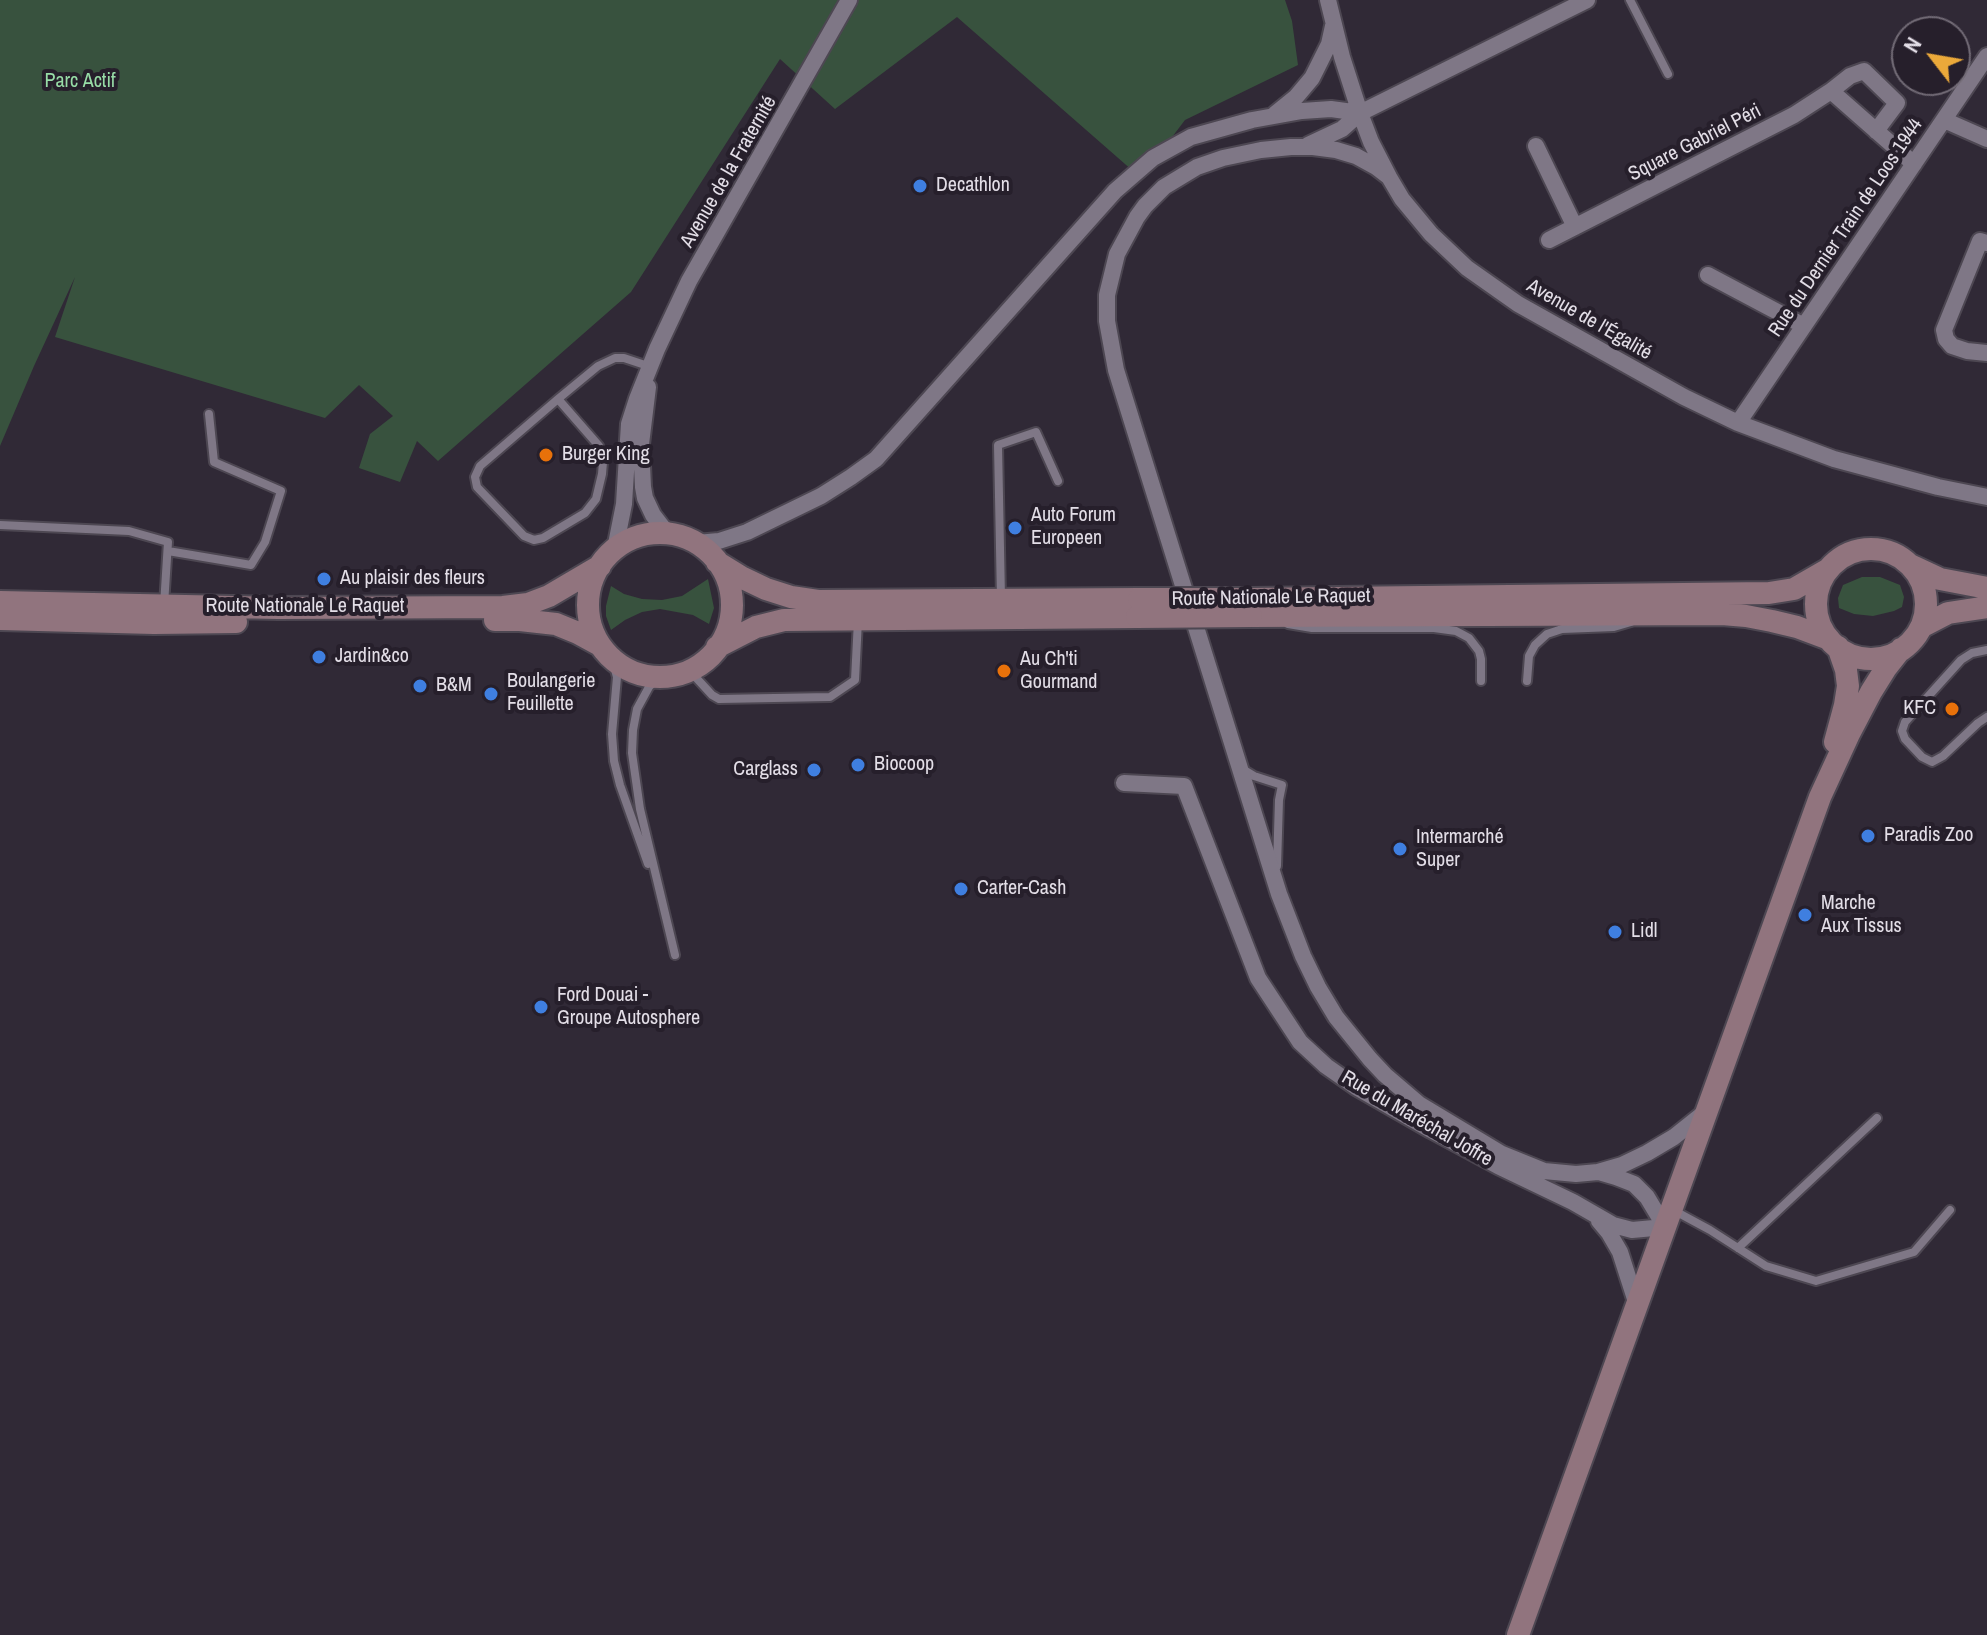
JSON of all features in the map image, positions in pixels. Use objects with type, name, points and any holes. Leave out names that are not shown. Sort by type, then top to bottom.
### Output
[{"type":"main road","points":[[655,533],[672,534],[697,543],[717,562],[726,578],[731,604],[729,623],[717,647],[705,660],[689,670],[659,677],[634,672],[606,652],[590,622],[590,589],[607,557],[638,537],[655,533]]},
{"type":"main road","points":[[1518,1635],[1820,797],[1848,686],[1846,670],[1820,623],[1816,605],[1819,587],[1827,570],[1836,561],[1858,550],[1870,549],[1888,551],[1940,579],[1987,588]]},
{"type":"main road","name":"Route Nationale Le Raquet","points":[[0,602],[332,608],[517,606],[549,596],[607,557]]},
{"type":"main road","name":"Route Nationale Le Raquet","points":[[717,562],[754,584],[805,600],[1001,609],[1645,604],[1777,593],[1794,589],[1827,570]]},
{"type":"main road","points":[[1820,797],[1871,692],[1886,668],[1921,627],[1925,615],[1925,596],[1920,579],[1909,564]]},
{"type":"main road","name":"Route Nationale Le Raquet","points":[[1645,604],[1746,616],[1797,627],[1833,643]]},
{"type":"main road","points":[[1921,627],[1948,613],[1987,607]]},
{"type":"main road","name":"Route Nationale Le Raquet","points":[[717,647],[756,627],[775,622],[1001,609]]},
{"type":"main road","name":"Route Nationale Le Raquet","points":[[0,619],[154,623],[520,620],[567,628],[606,652]]},
{"type":"main road","points":[[1833,643],[1848,654],[1866,658],[1884,657],[1901,649]]},
{"type":"street","name":"Avenue de la Fraternité","points":[[607,557],[624,504],[629,424],[663,336],[689,281],[849,0]]},
{"type":"street","name":"Avenue de l'Égalité","points":[[1328,0],[1360,113],[1389,177],[1410,209],[1467,268],[1518,304],[1684,397],[1738,423],[1834,459],[1987,497]]},
{"type":"street","points":[[1302,147],[1342,129],[1360,113],[1587,0]]},
{"type":"street","points":[[1273,116],[1296,97],[1312,78],[1329,44],[1334,25]]},
{"type":"street","name":"Rue du Dernier Train de Loos 1944","points":[[1738,423],[1987,56]]},
{"type":"street","name":"Square Gabriel Péri","points":[[1549,240],[1794,115],[1850,76],[1864,71],[1897,103],[1876,131]]},
{"type":"street","points":[[1831,91],[1914,164]]},
{"type":"street","points":[[697,543],[719,541],[747,532],[821,496],[864,468],[888,446],[1115,191],[1138,169],[1173,146],[1231,125],[1273,116],[1331,109],[1360,113]]},
{"type":"street","points":[[1944,120],[1987,139]]},
{"type":"street","points":[[1536,146],[1575,227]]},
{"type":"street","points":[[1389,177],[1366,161],[1327,148],[1261,150],[1211,161],[1164,187],[1145,206],[1122,241],[1112,268],[1107,295],[1107,321],[1116,370],[1279,894],[1310,971],[1328,1005],[1363,1051],[1401,1089],[1433,1114],[1520,1163],[1555,1173],[1598,1172],[1622,1165],[1659,1146],[1708,1109]]},
{"type":"street","points":[[1987,243],[1980,241],[1944,330],[1952,346],[1987,353]]},
{"type":"street","points":[[1708,275],[1804,326]]},
{"type":"street","name":"Avenue de la Fraternité","points":[[651,367],[641,444],[643,487],[653,515],[672,534]]},
{"type":"street","name":"Rue du Maréchal Joffre","points":[[1124,783],[1184,786],[1258,978],[1293,1033],[1314,1056],[1349,1082],[1431,1130],[1613,1225],[1625,1229],[1669,1218]]},
{"type":"street","points":[[1598,1172],[1634,1184],[1669,1218]]},
{"type":"street","name":"Rue du Maréchal Joffre","points":[[1589,1212],[1615,1243],[1637,1305]]},
{"type":"lane","points":[[1630,0],[1668,74]]},
{"type":"lane","points":[[558,399],[599,446],[602,474],[596,499],[585,513],[543,538],[534,540],[524,536],[480,492],[475,477],[484,462],[558,399],[598,366],[615,358],[624,358],[651,367]]},
{"type":"lane","points":[[168,551],[251,565],[265,542],[281,491],[214,462],[209,414]]},
{"type":"lane","points":[[1001,609],[998,445],[1036,432],[1058,481]]},
{"type":"lane","points":[[0,525],[129,531],[168,542],[164,606]]},
{"type":"lane","points":[[1527,681],[1529,656],[1547,634],[1562,629],[1621,625],[1645,604]]},
{"type":"lane","points":[[1255,607],[1302,627],[1434,628],[1456,631],[1469,638],[1479,651],[1481,681]]},
{"type":"lane","points":[[689,670],[719,699],[830,697],[855,680],[858,619]]},
{"type":"lane","points":[[1987,650],[1972,653],[1961,660],[1905,722],[1902,731],[1905,739],[1922,757],[1932,762],[1987,717]]},
{"type":"lane","points":[[606,652],[617,677],[612,734],[614,761],[637,836],[658,887]]},
{"type":"lane","points":[[659,677],[649,687],[637,709],[632,753],[639,801],[675,955]]},
{"type":"lane","points":[[1240,768],[1282,785],[1276,860],[1279,894]]},
{"type":"lane","points":[[1738,1248],[1877,1118]]},
{"type":"lane","points":[[1669,1218],[1710,1230],[1766,1266],[1816,1281],[1914,1252],[1950,1210]]},
{"type":"green space","name":"Parc Actif","points":[[0,0],[1285,0],[1292,21],[1298,65],[1185,120],[1141,178],[957,17],[835,109],[780,59],[631,292],[438,461],[417,441],[400,482],[359,468],[370,434],[393,416],[359,385],[325,418],[55,337],[75,277],[0,446]]},
{"type":"green space","points":[[1862,577],[1880,577],[1900,585],[1904,597],[1902,607],[1873,616],[1854,614],[1839,608],[1838,598],[1843,585]]},
{"type":"green space","points":[[708,579],[714,608],[709,624],[693,615],[660,609],[642,612],[611,630],[606,606],[611,586],[642,599],[662,600],[682,596]]},
{"type":"place","name":"Decathlon","points":[[920,186]]},
{"type":"place","name":"Burger King","points":[[546,455]]},
{"type":"place","name":"Auto Forum Europeen","points":[[1015,528]]},
{"type":"place","name":"Au plaisir des fleurs","points":[[324,579]]},
{"type":"place","name":"Jardin&co","points":[[319,657]]},
{"type":"place","name":"Au Ch'ti Gourmand","points":[[1004,671]]},
{"type":"place","name":"B&M","points":[[420,686]]},
{"type":"place","name":"Boulangerie Feuillette","points":[[491,694]]},
{"type":"place","name":"KFC","points":[[1952,709]]},
{"type":"place","name":"Biocoop","points":[[858,765]]},
{"type":"place","name":"Carglass","points":[[814,770]]},
{"type":"place","name":"Paradis Zoo","points":[[1868,836]]},
{"type":"place","name":"Intermarché Super","points":[[1400,849]]},
{"type":"place","name":"Carter-Cash","points":[[961,889]]},
{"type":"place","name":"Marche Aux Tissus","points":[[1805,915]]},
{"type":"place","name":"Lidl","points":[[1615,932]]},
{"type":"place","name":"Ford Douai - Groupe Autosphere","points":[[541,1007]]}]
